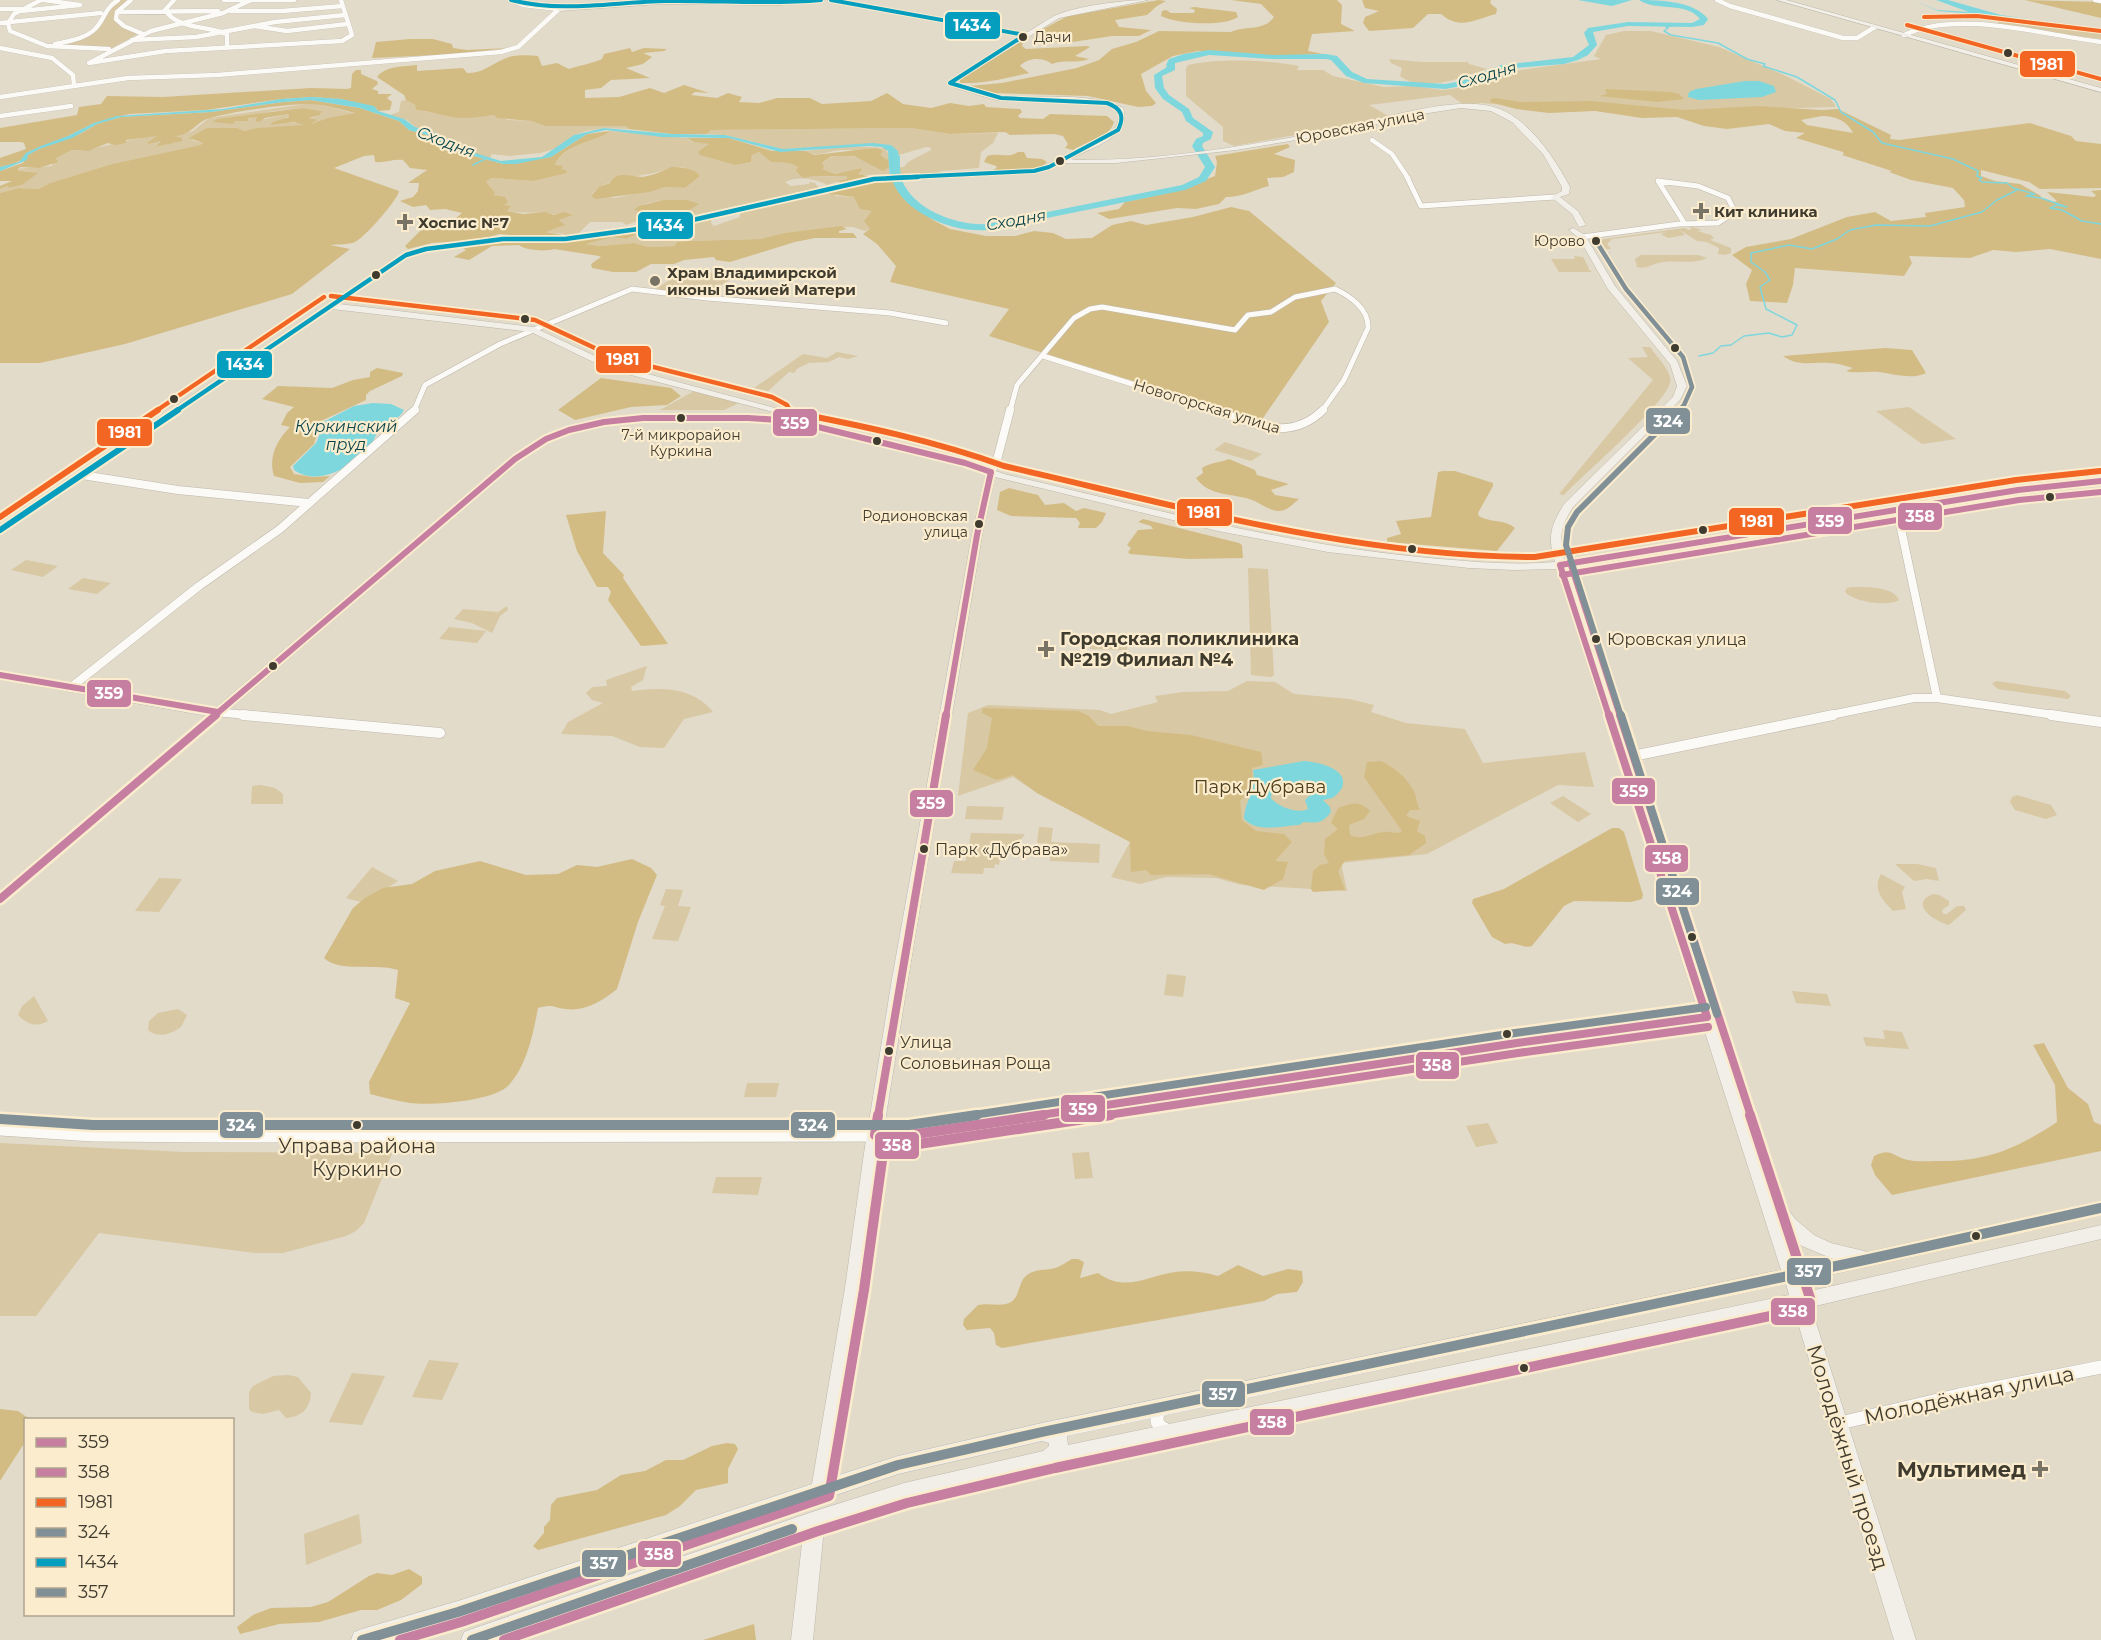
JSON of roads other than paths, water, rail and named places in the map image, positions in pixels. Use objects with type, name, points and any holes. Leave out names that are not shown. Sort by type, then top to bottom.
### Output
[{"type":"street","points":[[0,9],[20,10],[80,6],[43,0],[20,10],[8,23]]},
{"type":"street","points":[[0,23],[101,13],[118,0]]},
{"type":"street","points":[[131,0],[117,12],[116,18],[120,24],[143,34]]},
{"type":"street","points":[[165,10],[174,0]]},
{"type":"street","points":[[224,0],[294,0]]},
{"type":"street","points":[[251,0],[228,11],[143,34],[89,63],[158,51],[337,42],[351,37],[340,0]]},
{"type":"street","points":[[510,0],[522,5],[559,9],[658,2],[787,3],[822,0]]},
{"type":"street","points":[[831,0],[1025,35]]},
{"type":"street","points":[[0,530],[406,255],[426,249],[503,239],[565,239],[675,224],[884,178],[1029,172],[1061,161],[1116,132],[1123,120],[1121,109],[1112,104],[1093,101],[996,98],[951,83],[1025,35],[1065,14],[1145,0]]},
{"type":"street","points":[[1717,0],[1737,8],[1843,38],[1857,38],[1875,27]]},
{"type":"street","points":[[1737,8],[1743,0]]},
{"type":"street","points":[[1780,0],[2101,90]]},
{"type":"street","points":[[2095,0],[2101,1]]},
{"type":"street","points":[[117,12],[282,11],[343,6]]},
{"type":"street","points":[[0,97],[136,78],[228,74],[501,52],[516,48],[559,9]]},
{"type":"street","points":[[165,10],[170,18],[224,32]]},
{"type":"street","points":[[45,46],[93,31],[98,25],[101,13]]},
{"type":"street","points":[[130,40],[165,40],[345,15]]},
{"type":"street","points":[[8,23],[10,31],[45,46],[112,49]]},
{"type":"street","points":[[254,26],[263,30],[277,31],[347,24]]},
{"type":"street","points":[[1904,35],[1924,26],[1958,25],[2101,42]]},
{"type":"street","points":[[224,32],[227,48]]},
{"type":"street","points":[[0,48],[57,61],[73,75],[74,85]]},
{"type":"street","points":[[0,116],[71,106]]},
{"type":"street","name":"Юровская улица","points":[[1061,161],[1111,162],[1212,152],[1448,108],[1488,107],[1513,119],[1543,151],[1563,181],[1566,192],[1554,197]]},
{"type":"street","points":[[1372,140],[1399,159],[1421,206],[1554,197],[1575,213],[1617,295],[1674,363],[1682,386],[1677,398],[1569,505],[1558,523],[1555,536],[1560,565],[1791,1274]]},
{"type":"street","points":[[1584,231],[1609,234],[1685,224],[1718,223],[1733,214],[1735,208],[1728,198],[1707,189],[1658,181],[1685,224]]},
{"type":"street","points":[[1584,231],[1609,234]]},
{"type":"street","points":[[70,688],[199,586],[280,529],[411,415],[417,407],[419,394],[425,385],[483,352],[533,330],[632,289],[695,297],[890,313],[946,323]]},
{"type":"street","name":"Новогорская улица","points":[[1335,289],[1365,310],[1369,321],[1361,345],[1333,401],[1311,419],[1285,430],[1042,356],[1074,318],[1096,307],[1235,330],[1248,315],[1271,312],[1295,297],[1335,289]]},
{"type":"street","points":[[330,306],[533,330],[576,352],[613,367],[803,416],[845,433]]},
{"type":"street","points":[[821,1489],[854,1288],[874,1135],[977,535],[991,472],[998,457],[1015,389],[1042,356]]},
{"type":"street","points":[[748,418],[766,414],[769,411],[768,407]]},
{"type":"street","points":[[768,407],[781,413],[780,420]]},
{"type":"street","points":[[0,898],[515,459],[541,441],[578,427],[621,419],[780,420],[845,433],[965,463],[991,472],[1235,531],[1376,557],[1511,568],[1560,565],[2038,487],[2101,481]]},
{"type":"street","points":[[82,475],[178,490],[309,503]]},
{"type":"street","points":[[1897,510],[1937,698]]},
{"type":"street","points":[[0,675],[218,712],[440,733]]},
{"type":"street","points":[[1623,758],[1914,698],[1937,698],[2101,722]]},
{"type":"street","points":[[0,1129],[93,1134],[219,1136],[909,1135],[1516,1043],[1707,1017]]},
{"type":"street","points":[[1761,1184],[1788,1224],[1809,1243],[1832,1253],[1872,1257]]},
{"type":"street","points":[[362,1640],[458,1612],[898,1465],[1042,1432],[2101,1208]]},
{"type":"street","points":[[472,1640],[890,1497],[1048,1459],[1800,1301],[2101,1232]]},
{"type":"street","name":"Молодёжный проезд","points":[[1791,1274],[1905,1640]]},
{"type":"street","name":"Молодёжная улица","points":[[1836,1424],[1959,1395],[2101,1367]]},
{"type":"street","points":[[1164,1406],[1159,1411],[1156,1422],[1165,1431],[1174,1432]]},
{"type":"street","points":[[1042,1432],[1055,1435],[1059,1444],[1059,1450],[1048,1459]]},
{"type":"street","points":[[802,1640],[815,1521]]},
{"type":"water","points":[[1913,0],[1937,10],[1969,12],[1936,0],[1948,0],[2001,15],[2101,30],[2101,33],[1975,14],[1938,11]]},
{"type":"water","points":[[1759,81],[1774,86],[1776,92],[1762,97],[1699,100],[1688,97],[1689,92],[1696,89]]},
{"type":"water","points":[[312,97],[341,99],[374,106],[378,111],[404,119],[415,127],[437,133],[459,148],[501,161],[542,157],[574,135],[604,128],[672,134],[725,135],[783,149],[872,143],[891,145],[898,151],[901,178],[890,181],[888,151],[882,147],[780,152],[729,138],[662,137],[606,130],[587,134],[551,157],[516,164],[503,164],[456,151],[445,146],[437,138],[409,130],[399,121],[360,108],[311,100],[211,112],[121,117],[97,124],[72,138],[39,149],[28,155],[27,160],[0,171],[0,167],[19,162],[26,153],[94,123],[117,116],[223,109],[281,99]]},
{"type":"water","name":"Куркинский пруд","points":[[373,403],[391,404],[404,410],[380,429],[372,443],[357,459],[337,472],[326,475],[304,475],[294,470],[293,466],[316,443],[325,421],[354,406]]},
{"type":"water","points":[[1309,762],[1331,767],[1337,771],[1343,781],[1342,788],[1332,798],[1323,800],[1330,807],[1331,812],[1322,821],[1278,827],[1256,826],[1244,819],[1252,791],[1253,770]],"holes":[[[1301,780],[1311,781],[1315,790],[1305,800],[1308,809],[1299,811],[1288,809],[1271,798],[1272,790],[1275,788]]]},
{"type":"waterway","name":"Сходня","points":[[1582,0],[1612,4],[1628,0]]},
{"type":"waterway","name":"Сходня","points":[[895,156],[896,177],[900,187],[913,201],[948,223],[975,228],[1185,187],[1203,179],[1210,167],[1197,146],[1199,141],[1208,137],[1208,132],[1189,119],[1186,111],[1170,101],[1162,93],[1158,82],[1158,75],[1172,68],[1170,65],[1172,61],[1184,56],[1222,53],[1273,57],[1326,57],[1334,58],[1341,67],[1357,79],[1376,83],[1452,86],[1470,81],[1501,67],[1576,59],[1593,45],[1588,33],[1591,30],[1628,24],[1692,25],[1701,23],[1704,19],[1699,13],[1685,7],[1650,3],[1643,0]]},
{"type":"waterway","points":[[1675,25],[1666,27],[1668,28],[1664,31],[1671,35],[1718,43],[1747,59],[1765,64],[1763,66],[1797,77],[1835,100],[1841,112],[1873,132],[1882,143],[1953,159],[1978,171],[1977,176],[1982,178],[1979,180],[1982,182],[2007,183],[2013,188],[2035,194],[2026,196],[2041,198],[2067,207],[2057,205],[2050,208],[2062,210],[2082,221],[2101,224]]},
{"type":"waterway","points":[[473,165],[485,159]]},
{"type":"waterway","points":[[1699,356],[1713,353],[1721,346],[1731,345],[1744,336],[1769,333],[1782,337],[1792,335],[1797,325],[1766,309],[1760,287],[1770,280],[1765,272],[1751,262],[1751,253],[1789,245],[1812,249],[1837,239],[1850,230],[1876,225],[1930,226],[1982,212],[1997,200],[2017,190]]},
{"type":"place","name":"Дачи","points":[[1023,37]]},
{"type":"place","name":"Кит клиника","points":[[1701,211]]},
{"type":"place","name":"Хоспис №7","points":[[405,222]]},
{"type":"place","name":"Юрово","points":[[1596,241]]},
{"type":"place","name":"Храм Владимирской иконы Божией Матери","points":[[655,281]]},
{"type":"place","name":"7-й микрорайон Куркина","points":[[681,418]]},
{"type":"place","name":"Родионовская улица","points":[[979,524]]},
{"type":"place","name":"Юровская улица","points":[[1596,639]]},
{"type":"place","name":"Городская поликлиника №219 Филиал №4","points":[[1046,649]]},
{"type":"place","name":"Парк «Дубрава»","points":[[924,849]]},
{"type":"place","name":"Улица Соловьиная Роща","points":[[889,1051]]},
{"type":"place","name":"Управа района Куркино","points":[[357,1125]]},
{"type":"place","name":"Мультимед","points":[[2040,1469]]},
{"type":"park label","name":"Парк Дубрава","points":[[1260,787]]}]
